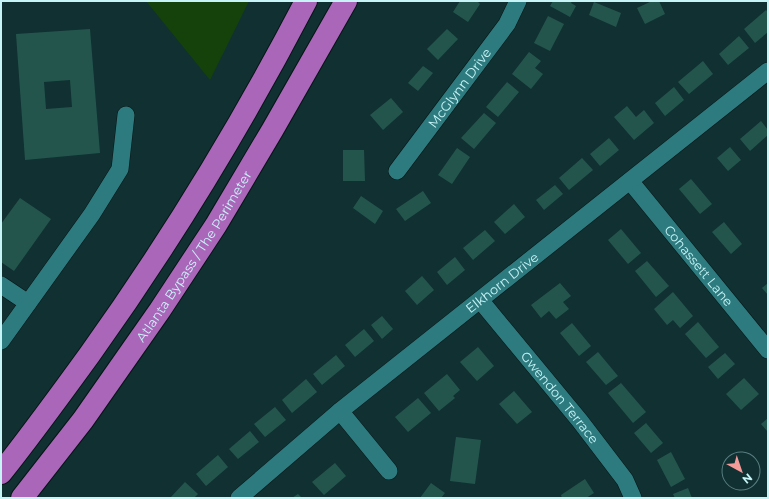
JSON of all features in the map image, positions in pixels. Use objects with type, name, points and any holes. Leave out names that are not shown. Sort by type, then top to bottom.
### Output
[{"type":"highway","points":[[1,473],[113,322],[170,237],[244,113],[306,1]]},
{"type":"highway","name":"Atlanta Bypass / The Perimeter","points":[[22,498],[83,420],[160,310],[199,251],[273,129],[346,1]]},
{"type":"street","name":"McGlynn Drive","points":[[397,171],[507,24],[518,1]]},
{"type":"street","name":"Elkhorn Drive","points":[[239,498],[340,411],[768,71]]},
{"type":"street","points":[[1,341],[92,214],[120,169],[126,115]]},
{"type":"street","name":"Cohassett Lane","points":[[630,180],[767,348]]},
{"type":"street","points":[[1,285],[28,303]]},
{"type":"street","name":"Gwendon Terrace","points":[[480,300],[580,421],[625,480],[634,498]]},
{"type":"street","points":[[340,411],[389,471]]},
{"type":"green space","points":[[146,1],[249,1],[210,80]]},
{"type":"building","points":[[460,1],[477,1],[480,4],[468,22],[453,12]]},
{"type":"building","points":[[553,1],[572,1],[571,3],[576,6],[570,17],[550,6]]},
{"type":"building","points":[[652,1],[659,1],[665,14],[645,24],[637,8]]},
{"type":"building","points":[[594,2],[621,13],[616,27],[589,15]]},
{"type":"building","points":[[766,10],[768,12],[768,32],[755,43],[744,29]]},
{"type":"building","points":[[548,16],[564,24],[550,51],[534,43]]},
{"type":"building","points":[[90,29],[100,153],[25,160],[16,34]],"holes":[[[70,80],[72,107],[46,109],[44,82]]]},
{"type":"building","points":[[447,29],[458,39],[438,60],[427,49]]},
{"type":"building","points":[[739,36],[749,48],[728,65],[719,54]]},
{"type":"building","points":[[529,52],[541,61],[535,68],[543,74],[531,89],[512,74]]},
{"type":"building","points":[[703,61],[713,74],[689,94],[678,82]]},
{"type":"building","points":[[423,66],[433,73],[418,91],[408,83]]},
{"type":"building","points":[[507,82],[519,92],[498,117],[486,107]]},
{"type":"building","points":[[674,87],[684,100],[665,116],[655,103]]},
{"type":"building","points":[[391,98],[403,112],[383,130],[370,115]]},
{"type":"building","points":[[627,106],[636,117],[644,110],[654,123],[634,140],[614,117]]},
{"type":"building","points":[[484,113],[496,123],[474,149],[461,138]]},
{"type":"building","points":[[761,121],[768,130],[768,135],[750,151],[740,139]]},
{"type":"building","points":[[609,138],[619,150],[600,166],[590,154]]},
{"type":"building","points":[[730,147],[741,160],[728,171],[717,158]]},
{"type":"building","points":[[457,148],[470,157],[452,184],[438,175]]},
{"type":"building","points":[[343,150],[364,150],[365,181],[343,181]]},
{"type":"building","points":[[582,158],[593,170],[569,190],[559,178]]},
{"type":"building","points":[[691,179],[712,204],[700,214],[679,189]]},
{"type":"building","points":[[555,185],[563,194],[544,210],[536,200]]},
{"type":"building","points":[[423,191],[431,203],[405,221],[396,209]]},
{"type":"building","points":[[361,196],[383,211],[375,224],[353,208]]},
{"type":"building","points":[[20,198],[51,219],[14,271],[1,262],[1,224]]},
{"type":"building","points":[[514,204],[525,217],[505,234],[494,222]]},
{"type":"building","points":[[724,222],[742,244],[731,254],[712,232]]},
{"type":"building","points":[[621,229],[641,253],[628,264],[608,240]]},
{"type":"building","points":[[485,230],[495,241],[473,260],[463,248]]},
{"type":"building","points":[[455,257],[465,270],[447,285],[437,272]]},
{"type":"building","points":[[647,261],[669,286],[656,297],[635,271]]},
{"type":"building","points":[[422,276],[434,290],[417,305],[405,291]]},
{"type":"building","points":[[560,283],[571,296],[563,302],[569,309],[556,319],[549,311],[541,318],[531,305]]},
{"type":"building","points":[[768,283],[768,295],[762,288]]},
{"type":"building","points":[[673,292],[693,316],[680,328],[673,320],[667,325],[654,309]]},
{"type":"building","points":[[382,316],[393,329],[382,339],[371,325]]},
{"type":"building","points":[[698,322],[719,347],[706,358],[685,334]]},
{"type":"building","points":[[572,323],[591,346],[579,356],[560,333]]},
{"type":"building","points":[[364,329],[374,341],[355,357],[345,345]]},
{"type":"building","points":[[478,347],[494,366],[477,381],[460,362]]},
{"type":"building","points":[[598,352],[618,376],[606,385],[586,362]]},
{"type":"building","points":[[725,353],[735,364],[718,379],[708,367]]},
{"type":"building","points":[[336,355],[345,366],[322,385],[313,374]]},
{"type":"building","points":[[447,374],[460,390],[453,396],[455,398],[439,411],[424,393]]},
{"type":"building","points":[[744,378],[759,394],[741,410],[726,394]]},
{"type":"building","points":[[306,379],[317,392],[292,413],[282,400]]},
{"type":"building","points":[[621,383],[646,412],[633,423],[608,393]]},
{"type":"building","points":[[514,391],[532,412],[517,424],[499,404]]},
{"type":"building","points":[[418,398],[431,413],[408,432],[395,417]]},
{"type":"building","points":[[275,407],[286,420],[265,437],[254,424]]},
{"type":"building","points":[[768,418],[768,432],[761,424]]},
{"type":"building","points":[[646,423],[663,443],[651,453],[634,433]]},
{"type":"building","points":[[250,431],[259,442],[238,459],[229,449]]},
{"type":"building","points":[[456,437],[481,440],[475,484],[450,481]]},
{"type":"building","points":[[671,452],[685,479],[671,487],[657,460]]},
{"type":"building","points":[[218,455],[228,467],[206,486],[196,474]]},
{"type":"building","points":[[335,463],[346,476],[324,495],[312,482]]},
{"type":"building","points":[[585,479],[594,493],[586,498],[562,498],[561,495]]},
{"type":"building","points":[[185,482],[198,494],[194,498],[170,498]]},
{"type":"building","points":[[431,483],[445,493],[441,498],[420,498]]},
{"type":"building","points":[[688,488],[692,498],[675,498],[673,494]]},
{"type":"building","points":[[298,494],[302,498],[292,498]]}]
